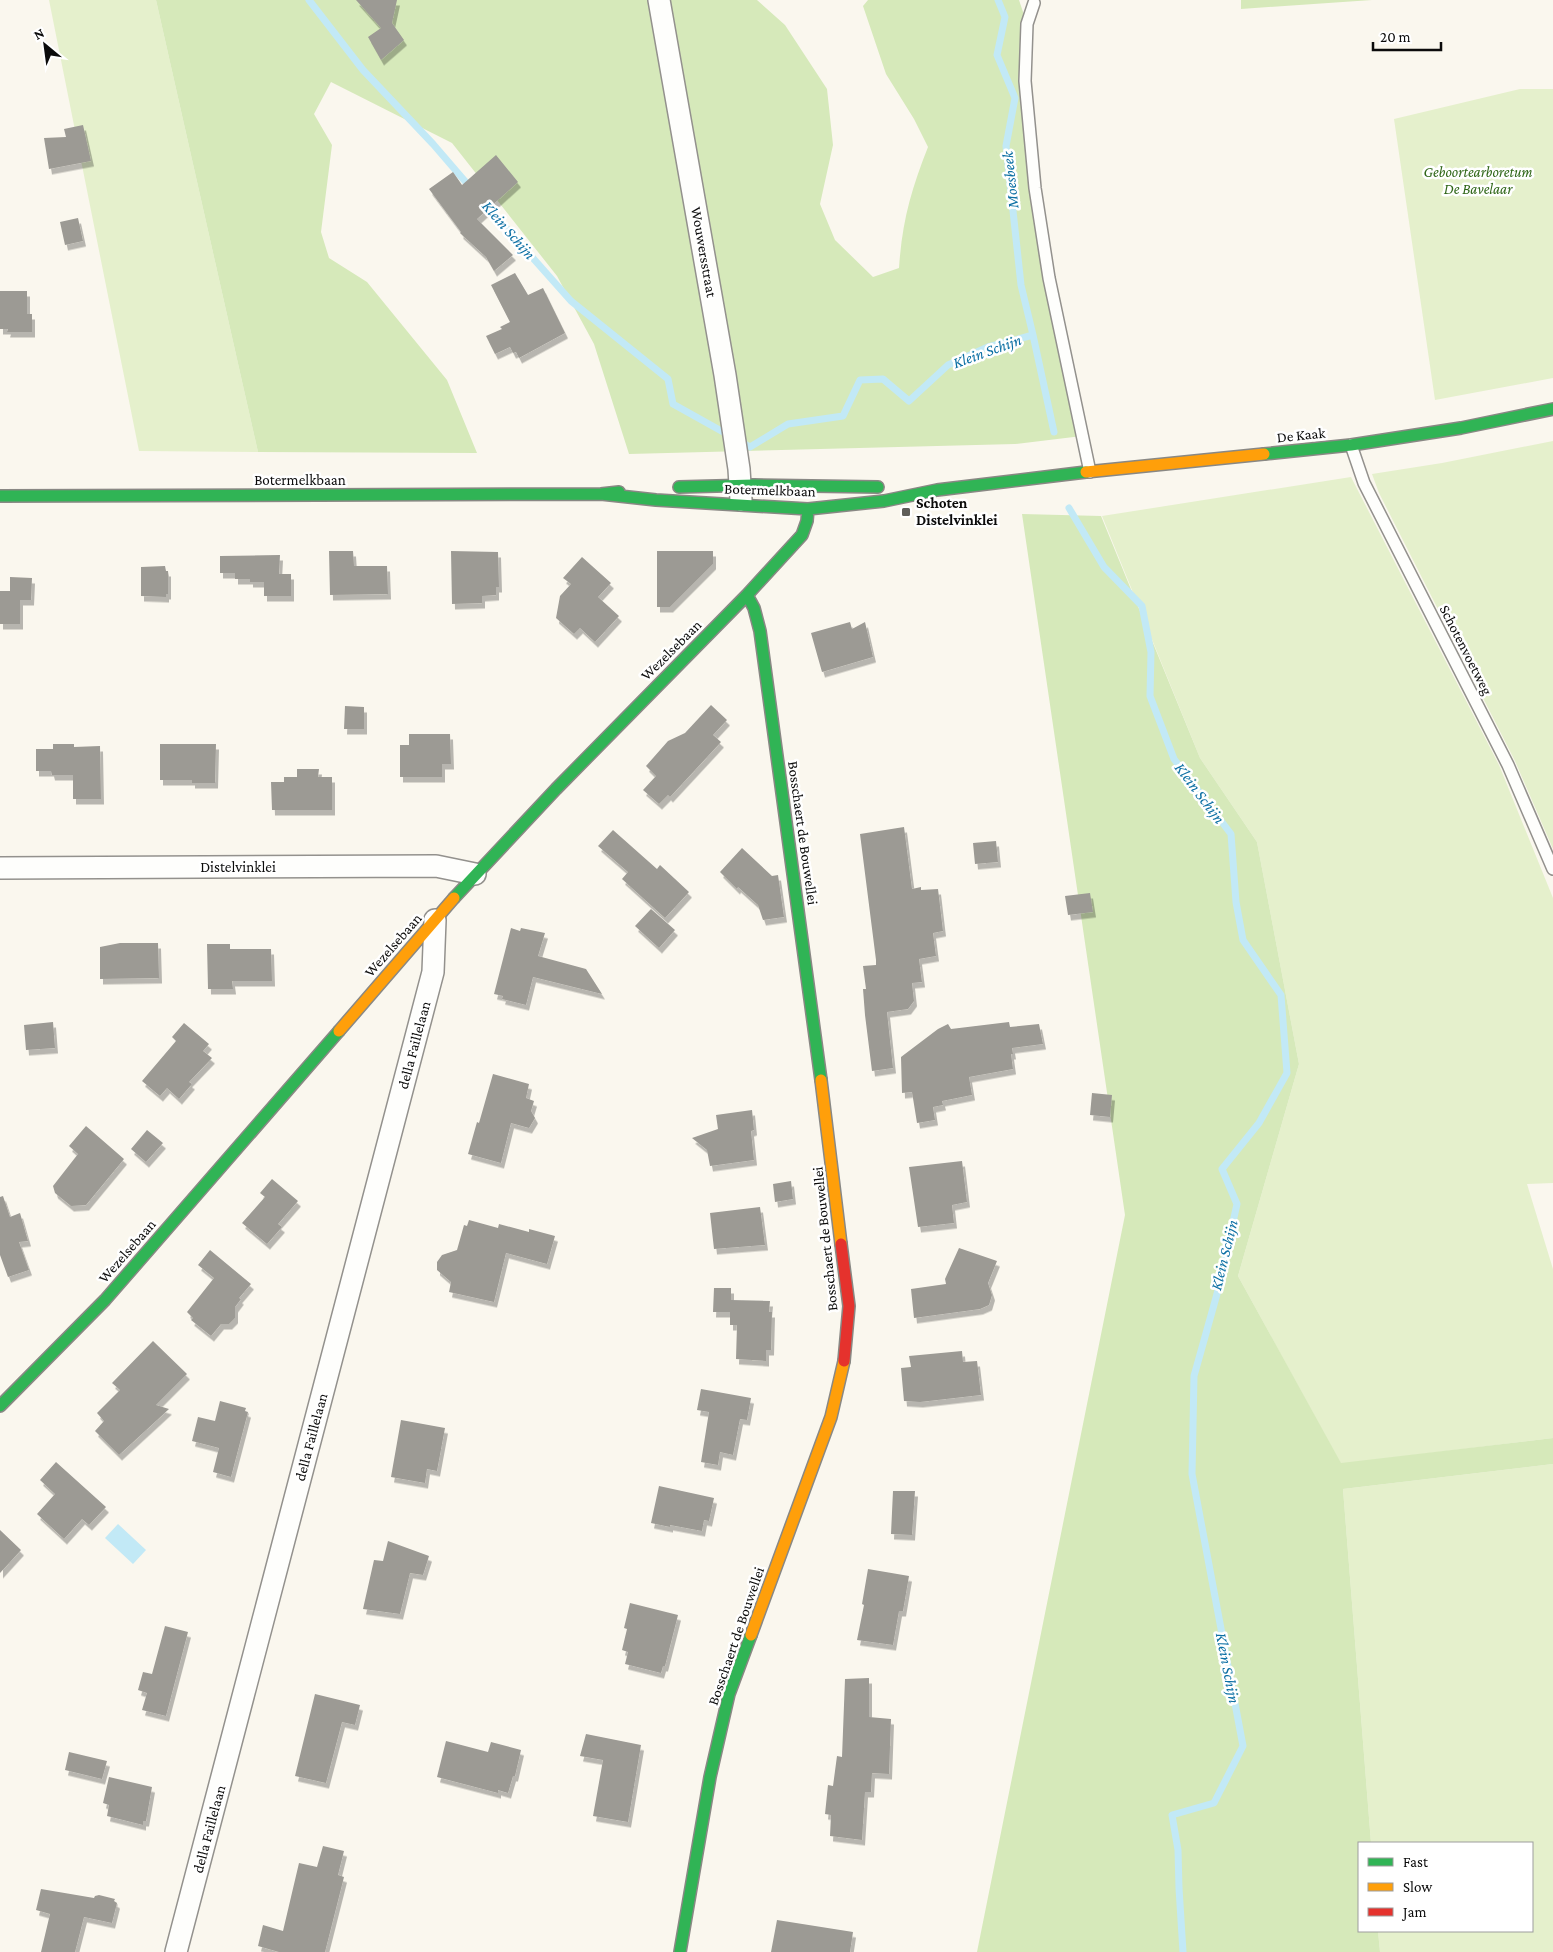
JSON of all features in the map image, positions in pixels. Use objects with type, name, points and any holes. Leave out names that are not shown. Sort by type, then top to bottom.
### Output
[{"type":"street","name":"Wouwersstraat","points":[[659,0],[725,375],[741,494]]},
{"type":"street","name":"De Kaak","points":[[1049,476],[1351,445],[1461,428],[1553,410]]},
{"type":"street","name":"Botermelkbaan","points":[[0,496],[601,494],[660,488],[741,494],[808,509],[1049,476]]},
{"type":"street","name":"Botermelkbaan","points":[[601,494],[656,500],[741,494],[789,484],[937,490]]},
{"type":"street","name":"Wezelsebaan","points":[[0,1406],[105,1300],[475,874],[747,595],[802,535],[807,521],[808,509]]},
{"type":"street","name":"Bosschaert de Bouwellei","points":[[680,1952],[710,1777],[729,1694],[831,1417],[844,1360],[849,1306],[807,969],[760,631],[754,608],[747,595]]},
{"type":"street","name":"Distelvinklei","points":[[0,868],[436,866],[475,874]]},
{"type":"street","name":"della Faillelaan","points":[[176,1952],[433,972],[435,920]]},
{"type":"lane","points":[[1034,3],[1027,24],[1025,81],[1035,188],[1049,278],[1090,472]]},
{"type":"lane","name":"Schotenvoetweg","points":[[1351,445],[1364,483],[1508,765],[1553,869]]},
{"type":"green space","points":[[49,0],[156,0],[258,452],[139,451]]},
{"type":"green space","points":[[156,0],[757,0],[785,25],[827,89],[833,145],[820,204],[835,240],[873,277],[899,268],[902,236],[908,206],[928,147],[914,119],[886,74],[863,6],[868,0],[1019,0],[1027,24],[1035,188],[1082,436],[1015,444],[629,454],[594,344],[557,276],[452,143],[331,82],[314,114],[332,145],[321,232],[329,258],[367,282],[447,380],[477,453],[258,452]]},
{"type":"green space","points":[[1241,0],[1372,0],[1241,9]]},
{"type":"green space","name":"Geboortearboretum De Bavelaar","points":[[1520,89],[1553,89],[1553,378],[1435,400],[1394,119]]},
{"type":"green space","points":[[1553,441],[1553,849],[1515,761],[1379,493],[1372,474],[1442,463]]},
{"type":"green space","points":[[1351,477],[1499,765],[1553,898],[1553,1183],[1527,1184],[1553,1269],[1553,1438],[1341,1464],[1238,1276],[1299,1064],[1257,842],[1200,758],[1102,516]]},
{"type":"green space","points":[[1022,514],[1101,516],[1200,758],[1257,842],[1299,1064],[1238,1276],[1341,1463],[1553,1438],[1553,1464],[1343,1489],[1371,1842],[1358,1842],[1358,1932],[1378,1932],[1380,1952],[977,1952],[1125,1215]]},
{"type":"green space","points":[[1553,1464],[1553,1952],[1380,1952],[1378,1932],[1533,1932],[1533,1842],[1371,1842],[1343,1489]]},
{"type":"water","points":[[118,1524],[146,1550],[133,1564],[105,1538]]},
{"type":"building","points":[[356,0],[397,0],[392,23],[404,40],[381,60],[368,37],[381,28]]},
{"type":"building","points":[[83,125],[91,161],[49,169],[44,138],[66,137],[64,129]]},
{"type":"building","points":[[496,155],[518,182],[477,219],[513,255],[494,271],[486,257],[460,233],[429,189],[453,172],[462,185]]},
{"type":"building","points":[[78,218],[83,241],[65,245],[60,222]]},
{"type":"building","points":[[515,273],[528,295],[543,288],[565,333],[519,358],[510,347],[495,354],[486,336],[502,329],[500,327],[510,322],[491,285]]},
{"type":"building","points":[[0,291],[27,291],[27,314],[32,314],[32,332],[7,332],[8,329],[0,329]]},
{"type":"building","points":[[329,551],[353,551],[354,566],[387,566],[388,594],[330,595]]},
{"type":"building","points":[[451,551],[498,552],[499,587],[496,587],[496,595],[482,596],[482,603],[452,604]]},
{"type":"building","points":[[657,551],[713,551],[713,564],[670,607],[657,607]]},
{"type":"building","points":[[280,555],[279,574],[291,574],[291,596],[264,596],[264,582],[250,582],[250,579],[235,579],[235,573],[220,573],[220,556]]},
{"type":"building","points":[[582,557],[611,583],[598,597],[619,616],[595,642],[580,628],[574,634],[556,618],[560,596],[571,584],[563,578]]},
{"type":"building","points":[[165,566],[166,571],[168,571],[168,594],[166,594],[166,597],[141,596],[141,567]]},
{"type":"building","points":[[10,577],[32,578],[31,600],[20,600],[20,624],[0,624],[0,591],[10,591]]},
{"type":"building","points":[[850,622],[852,629],[865,622],[873,657],[822,672],[811,633]]},
{"type":"building","points":[[711,705],[727,720],[713,735],[721,742],[670,797],[668,795],[659,804],[643,790],[656,776],[646,766],[668,741],[685,733]]},
{"type":"building","points":[[345,706],[364,707],[364,729],[344,729]]},
{"type":"building","points":[[409,734],[450,734],[451,764],[442,764],[442,777],[400,777],[400,745],[409,745]]},
{"type":"building","points":[[53,744],[74,744],[74,747],[100,746],[101,799],[73,799],[73,775],[52,775],[51,771],[36,771],[36,749],[53,749]]},
{"type":"building","points":[[160,744],[216,744],[215,783],[192,783],[192,780],[160,780]]},
{"type":"building","points":[[297,769],[319,769],[318,777],[332,777],[332,810],[272,810],[271,782],[284,782],[284,777],[297,777]]},
{"type":"building","points":[[904,827],[912,889],[921,887],[921,890],[938,889],[943,931],[933,933],[936,956],[919,959],[922,982],[912,983],[914,1001],[908,1009],[887,1012],[893,1068],[872,1071],[865,1015],[863,989],[866,989],[863,966],[876,965],[876,960],[860,834]]},
{"type":"building","points":[[613,830],[657,869],[660,865],[689,892],[665,918],[622,879],[628,872],[598,846]]},
{"type":"building","points":[[996,841],[998,862],[975,864],[973,843]]},
{"type":"building","points":[[742,848],[772,876],[778,875],[784,917],[763,920],[758,905],[738,887],[737,889],[720,872]]},
{"type":"building","points":[[1090,893],[1093,912],[1068,915],[1065,896]]},
{"type":"building","points":[[651,909],[675,930],[659,948],[635,926]]},
{"type":"building","points":[[511,928],[520,931],[521,928],[545,933],[538,956],[586,969],[602,994],[533,977],[526,1005],[502,999],[503,996],[494,994]]},
{"type":"building","points":[[120,943],[158,943],[159,978],[100,979],[100,947]]},
{"type":"building","points":[[207,944],[230,944],[230,949],[271,949],[272,981],[232,981],[233,989],[208,989]]},
{"type":"building","points":[[53,1022],[55,1048],[26,1050],[24,1025]]},
{"type":"building","points":[[1009,1022],[1010,1027],[1039,1024],[1043,1044],[1012,1048],[1013,1069],[969,1077],[972,1095],[942,1101],[943,1105],[933,1107],[935,1120],[917,1123],[912,1092],[902,1093],[901,1057],[938,1029],[948,1024],[951,1029]]},
{"type":"building","points":[[184,1023],[209,1044],[203,1051],[212,1058],[189,1082],[192,1084],[179,1099],[167,1088],[160,1096],[142,1081],[176,1041],[172,1037]]},
{"type":"building","points":[[493,1074],[529,1084],[526,1098],[534,1101],[531,1111],[535,1118],[529,1128],[511,1123],[501,1163],[468,1154]]},
{"type":"building","points":[[1092,1093],[1112,1095],[1110,1117],[1090,1115]]},
{"type":"building","points":[[752,1110],[754,1130],[751,1131],[754,1160],[710,1166],[707,1150],[692,1138],[718,1129],[716,1115]]},
{"type":"building","points":[[86,1126],[124,1159],[86,1205],[71,1206],[55,1193],[53,1186],[78,1154],[69,1146]]},
{"type":"building","points":[[147,1130],[163,1143],[146,1162],[131,1149]]},
{"type":"building","points":[[962,1161],[967,1202],[952,1205],[954,1223],[918,1227],[909,1167]]},
{"type":"building","points":[[272,1179],[298,1201],[278,1224],[282,1227],[267,1244],[242,1223],[265,1197],[260,1193]]},
{"type":"building","points":[[791,1181],[793,1199],[775,1202],[773,1184]]},
{"type":"building","points":[[3,1196],[10,1217],[20,1213],[28,1241],[19,1242],[29,1270],[8,1277],[0,1255],[0,1197]]},
{"type":"building","points":[[760,1207],[765,1245],[714,1249],[710,1213]]},
{"type":"building","points":[[469,1220],[498,1228],[499,1224],[529,1232],[529,1229],[555,1236],[547,1264],[506,1253],[494,1302],[449,1292],[451,1282],[437,1270],[437,1262],[442,1255],[457,1250],[464,1225],[467,1226]]},
{"type":"building","points":[[959,1248],[997,1261],[988,1283],[992,1295],[989,1305],[980,1309],[914,1318],[911,1289],[946,1284],[945,1279]]},
{"type":"building","points":[[210,1250],[251,1284],[239,1298],[241,1299],[235,1307],[235,1318],[229,1324],[221,1324],[211,1336],[191,1320],[193,1318],[187,1312],[214,1278],[198,1265]]},
{"type":"building","points":[[714,1288],[731,1288],[731,1300],[770,1301],[769,1312],[772,1312],[771,1350],[766,1350],[766,1361],[736,1359],[737,1325],[730,1325],[730,1312],[713,1312]]},
{"type":"building","points":[[153,1341],[187,1374],[156,1405],[169,1409],[119,1455],[95,1431],[104,1421],[97,1413],[120,1390],[112,1383]]},
{"type":"building","points":[[962,1351],[963,1362],[977,1361],[981,1395],[920,1402],[904,1401],[901,1368],[911,1367],[909,1356]]},
{"type":"building","points":[[701,1389],[751,1398],[747,1420],[740,1419],[733,1455],[720,1452],[718,1465],[701,1462],[709,1412],[697,1410]]},
{"type":"building","points":[[220,1401],[246,1408],[245,1411],[248,1412],[231,1477],[213,1472],[219,1448],[192,1441],[198,1417],[215,1421]]},
{"type":"building","points":[[401,1420],[445,1428],[437,1471],[427,1469],[425,1483],[391,1477]]},
{"type":"building","points":[[56,1462],[106,1507],[89,1525],[82,1519],[64,1539],[37,1514],[55,1494],[40,1480]]},
{"type":"building","points":[[659,1486],[714,1498],[709,1521],[704,1520],[702,1531],[651,1523]]},
{"type":"building","points":[[893,1491],[915,1491],[912,1535],[891,1534]]},
{"type":"building","points":[[0,1530],[21,1550],[0,1573]]},
{"type":"building","points":[[388,1541],[429,1556],[423,1575],[410,1573],[400,1614],[363,1609],[374,1560],[383,1561]]},
{"type":"building","points":[[868,1569],[909,1576],[903,1611],[899,1611],[893,1645],[857,1640],[864,1605],[862,1604]]},
{"type":"building","points":[[630,1603],[678,1615],[665,1666],[663,1666],[661,1673],[625,1664],[628,1652],[622,1650],[627,1629],[624,1628]]},
{"type":"building","points":[[165,1626],[188,1632],[166,1716],[142,1710],[147,1693],[138,1690],[143,1672],[152,1674]]},
{"type":"building","points":[[869,1678],[869,1717],[891,1719],[889,1774],[872,1773],[871,1792],[865,1792],[862,1840],[830,1836],[831,1815],[825,1814],[828,1785],[833,1786],[837,1756],[842,1757],[845,1679]]},
{"type":"building","points":[[315,1694],[360,1705],[355,1725],[342,1722],[326,1783],[295,1776]]},
{"type":"building","points":[[586,1734],[641,1745],[628,1822],[593,1816],[603,1760],[580,1756]]},
{"type":"building","points":[[446,1741],[488,1752],[491,1742],[521,1750],[515,1776],[513,1776],[508,1793],[498,1790],[498,1793],[437,1777]]},
{"type":"building","points":[[69,1752],[107,1761],[102,1779],[65,1770]]},
{"type":"building","points":[[109,1777],[152,1787],[146,1821],[143,1821],[143,1825],[107,1816],[109,1805],[103,1803]]},
{"type":"building","points":[[323,1846],[344,1851],[338,1875],[344,1877],[325,1952],[279,1952],[258,1946],[263,1925],[283,1931],[299,1863],[317,1867]]},
{"type":"building","points":[[41,1889],[94,1898],[99,1895],[115,1899],[114,1901],[117,1903],[112,1923],[84,1917],[75,1952],[41,1952],[50,1914],[36,1910]]},
{"type":"building","points":[[777,1920],[853,1932],[850,1952],[771,1952]]},
{"type":"waterway","name":"Klein Schijn","points":[[309,0],[363,70],[433,144],[470,187]]},
{"type":"waterway","name":"Moesbeek","points":[[998,0],[1005,17],[997,55],[1015,98],[1006,146],[1021,285],[1033,335]]},
{"type":"waterway","name":"Klein Schijn","points":[[484,203],[571,301],[668,379],[673,404],[725,433]]},
{"type":"waterway","name":"Klein Schijn","points":[[743,443],[750,447],[788,424],[843,416],[860,380],[883,379],[909,401],[948,365],[988,347],[1033,335],[1054,432]]},
{"type":"waterway","name":"Klein Schijn","points":[[1069,508],[1104,567],[1142,606],[1151,652],[1150,696],[1174,759],[1231,834],[1236,902],[1243,940],[1281,995],[1287,1073],[1259,1123],[1222,1169],[1237,1204],[1217,1294],[1194,1376],[1192,1474],[1243,1746],[1214,1803],[1172,1815],[1178,1850],[1183,1952]]},
{"type":"traffic: fast","points":[[1264,454],[1351,445],[1461,428],[1553,409]]},
{"type":"traffic: fast","points":[[601,494],[656,500],[808,509],[884,501],[937,490],[1086,472]]},
{"type":"traffic: fast","points":[[679,487],[754,485],[878,487]]},
{"type":"traffic: fast","points":[[0,496],[601,494],[619,492]]},
{"type":"traffic: fast","points":[[454,898],[556,789],[747,595],[802,535],[807,521],[808,509]]},
{"type":"traffic: fast","points":[[747,595],[754,608],[760,631],[821,1080]]},
{"type":"traffic: fast","points":[[0,1406],[105,1300],[339,1031]]},
{"type":"traffic: fast","points":[[680,1952],[710,1777],[729,1694],[751,1635]]},
{"type":"traffic: slow","points":[[1086,472],[1264,454]]},
{"type":"traffic: slow","points":[[339,1031],[454,898]]},
{"type":"traffic: slow","points":[[821,1080],[841,1244]]},
{"type":"traffic: slow","points":[[751,1635],[831,1417],[844,1361]]},
{"type":"traffic: jam","points":[[841,1244],[849,1306],[844,1361]]},
{"type":"place","name":"Schoten Distelvinklei","points":[[906,512]]}]
